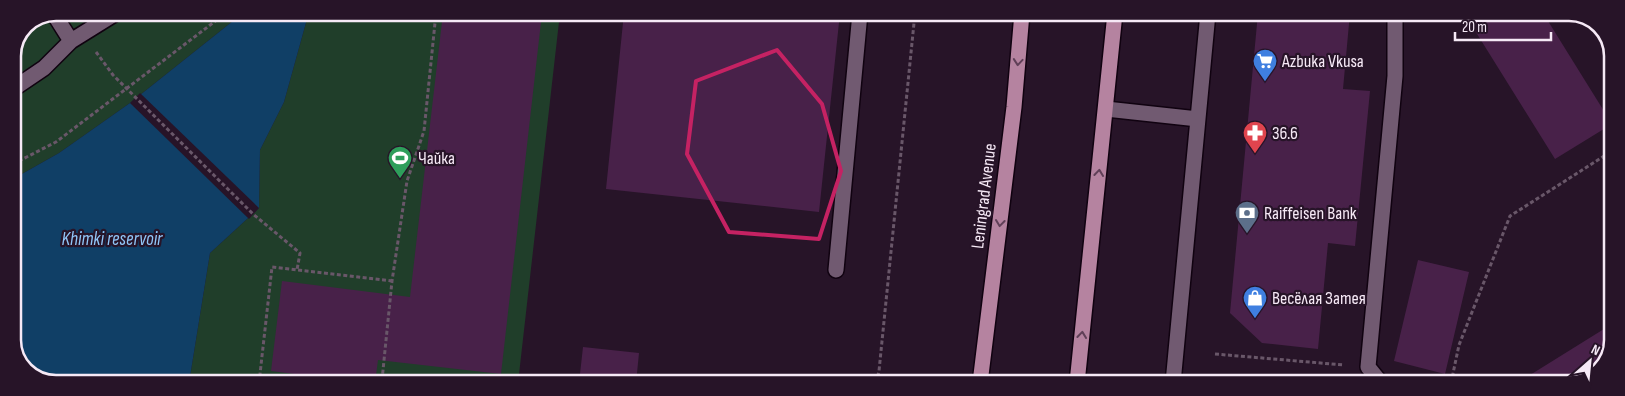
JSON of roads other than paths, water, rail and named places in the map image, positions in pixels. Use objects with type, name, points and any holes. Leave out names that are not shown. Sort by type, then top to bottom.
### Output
[{"type":"main road","name":"Leningrad Avenue","points":[[981,375],[1014,107],[1021,21]]},
{"type":"main road","points":[[1078,375],[1113,21]]},
{"type":"street","points":[[58,21],[71,41]]},
{"type":"street","points":[[21,83],[44,68],[71,41],[102,21]]},
{"type":"street","points":[[836,270],[859,21]]},
{"type":"street","points":[[1174,375],[1207,21]]},
{"type":"street","points":[[1374,375],[1368,367],[1395,76],[1395,21]]},
{"type":"street","points":[[1106,109],[1198,119]]},
{"type":"water","name":"Khimki reservoir","points":[[233,21],[306,21],[284,102],[260,150],[259,208],[210,253],[190,375],[57,375],[45,373],[30,363],[24,353],[21,342],[21,174],[59,153],[130,103]]},
{"type":"place","name":"Azbuka Vkusa","points":[[1265,82]]},
{"type":"place","name":"36.6","points":[[1255,154]]},
{"type":"place","name":"Чайка","points":[[400,179]]},
{"type":"place","name":"Raiffeisen Bank","points":[[1247,234]]},
{"type":"place","name":"Весёлая Затея","points":[[1255,319]]}]
